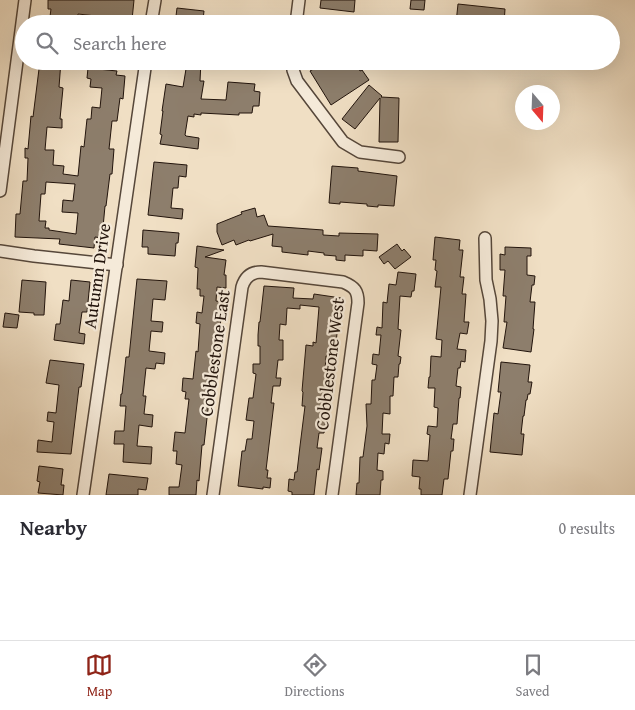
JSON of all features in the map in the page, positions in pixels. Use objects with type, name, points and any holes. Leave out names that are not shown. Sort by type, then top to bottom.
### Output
[{"type":"street","points":[[22,15],[25,0]]},
{"type":"street","points":[[152,15],[155,0]]},
{"type":"street","points":[[297,15],[299,0]]},
{"type":"street","points":[[0,191],[6,107],[15,56]]},
{"type":"street","name":"Autumn Drive","points":[[83,495],[145,70]]},
{"type":"street","points":[[293,70],[297,81],[343,142],[360,152],[399,157]]},
{"type":"street","points":[[470,495],[491,341],[492,321],[486,280],[485,238]]},
{"type":"street","points":[[0,251],[117,266]]},
{"type":"street","name":"Cobblestone East","points":[[213,495],[243,282],[247,277],[256,272],[305,278]]},
{"type":"street","name":"Cobblestone West","points":[[305,278],[344,282],[351,285],[358,295],[332,495]]},
{"type":"building","points":[[48,0],[134,0],[132,15],[50,15],[51,9],[48,9]]},
{"type":"building","points":[[321,0],[355,0],[354,12],[320,8]]},
{"type":"building","points":[[411,0],[425,0],[424,10],[410,9]]},
{"type":"building","points":[[458,4],[505,9],[505,15],[457,15]]},
{"type":"building","points":[[177,8],[204,11],[204,15],[176,15]]},
{"type":"building","points":[[39,70],[60,70],[59,87],[63,88],[60,119],[62,119],[62,128],[47,127],[45,150],[54,150],[53,165],[64,166],[63,174],[78,176],[81,146],[84,147],[87,119],[91,119],[92,107],[100,108],[102,88],[90,87],[91,79],[87,78],[88,70],[117,71],[116,75],[125,76],[123,99],[120,98],[117,121],[112,121],[109,149],[114,149],[112,174],[110,174],[105,206],[102,238],[95,237],[94,248],[59,244],[60,239],[15,237],[16,214],[20,214],[23,181],[27,181],[28,158],[25,158],[25,148],[28,149],[31,116],[33,117]],"holes":[[[46,182],[75,184],[73,201],[63,200],[62,212],[78,213],[76,234],[49,230],[49,228],[45,228],[46,221],[39,221],[41,194],[45,194]]]},
{"type":"building","points":[[186,70],[201,70],[200,81],[204,81],[201,99],[226,100],[228,82],[255,84],[254,91],[260,92],[259,106],[253,106],[252,113],[239,113],[239,115],[201,113],[201,115],[194,114],[194,117],[188,116],[185,135],[199,138],[198,149],[160,144],[166,84],[183,87]]},
{"type":"building","points":[[362,70],[369,80],[331,105],[310,71]]},
{"type":"building","points":[[369,85],[381,97],[399,98],[398,142],[379,142],[380,98],[355,129],[342,119]]},
{"type":"building","points":[[154,162],[187,165],[186,177],[179,176],[178,188],[173,188],[171,208],[183,209],[182,219],[148,215]]},
{"type":"building","points":[[332,166],[358,168],[358,171],[397,176],[394,206],[378,205],[378,207],[367,206],[367,204],[329,203]]},
{"type":"building","points":[[255,208],[257,217],[264,215],[268,226],[323,230],[323,235],[339,236],[339,233],[378,234],[377,251],[363,250],[363,256],[345,255],[345,261],[336,260],[336,256],[324,255],[324,253],[308,251],[308,255],[282,252],[282,247],[272,246],[273,234],[236,245],[234,240],[222,245],[217,232],[217,224],[242,214],[241,212]]},
{"type":"building","points":[[143,230],[179,233],[175,256],[148,254],[148,247],[142,247]]},
{"type":"building","points":[[435,237],[460,240],[459,250],[463,250],[460,277],[464,277],[462,294],[466,294],[464,322],[469,322],[467,334],[460,333],[457,349],[466,350],[465,362],[461,361],[460,368],[458,368],[456,386],[461,387],[457,424],[453,424],[451,439],[454,439],[453,451],[451,451],[448,479],[444,479],[442,495],[421,495],[421,489],[419,489],[420,477],[412,476],[413,460],[428,461],[430,435],[427,434],[428,426],[437,427],[438,408],[434,407],[435,388],[428,388],[431,356],[441,357],[442,340],[436,339],[441,287],[435,287],[437,271],[435,270],[436,260],[433,260]]},
{"type":"building","points":[[397,244],[402,251],[404,249],[411,257],[395,269],[388,261],[384,264],[379,257]]},
{"type":"building","points":[[197,246],[224,250],[205,257],[226,260],[224,275],[226,275],[226,288],[217,287],[216,301],[223,302],[196,495],[169,495],[169,487],[179,487],[182,465],[176,464],[177,451],[173,451],[175,432],[185,433],[189,399],[185,399],[186,392],[182,391],[183,378],[193,379],[196,351],[198,352],[200,324],[196,323],[197,312],[202,313],[204,296],[200,296],[200,289],[197,289],[198,268],[195,267]]},
{"type":"building","points":[[505,247],[531,248],[531,256],[527,256],[527,275],[535,276],[530,302],[535,302],[531,352],[503,348],[507,322],[504,322],[506,296],[503,296],[505,270],[500,270],[500,254],[505,255]]},
{"type":"building","points":[[398,272],[416,274],[414,291],[412,291],[411,297],[400,296],[398,329],[401,330],[398,356],[401,357],[400,364],[398,377],[394,377],[393,396],[390,396],[390,414],[383,413],[382,434],[390,434],[389,444],[385,443],[384,454],[378,453],[377,470],[383,471],[383,480],[381,480],[380,495],[356,495],[357,483],[359,483],[360,457],[363,457],[367,426],[366,404],[371,404],[372,380],[375,380],[377,365],[372,364],[373,354],[379,355],[381,335],[376,335],[377,327],[382,328],[383,302],[387,303],[389,284],[396,285]]},
{"type":"building","points":[[137,279],[167,281],[165,300],[153,299],[151,321],[163,322],[162,332],[151,331],[149,351],[165,353],[164,364],[156,363],[155,369],[146,368],[143,396],[146,396],[144,414],[153,415],[152,427],[139,425],[137,446],[152,447],[151,464],[123,462],[124,444],[114,444],[115,431],[124,431],[126,406],[120,406],[121,394],[126,357],[129,357]]},
{"type":"building","points":[[22,280],[46,282],[44,315],[19,312]]},
{"type":"building","points":[[71,280],[90,282],[87,312],[82,312],[79,333],[85,334],[84,344],[54,340],[56,324],[60,324],[63,300],[69,301]]},
{"type":"building","points":[[264,286],[294,288],[293,298],[313,299],[314,294],[341,298],[335,356],[326,356],[325,371],[332,371],[331,380],[329,380],[329,397],[324,433],[319,433],[317,448],[322,448],[314,495],[292,495],[292,492],[288,491],[289,479],[294,480],[295,472],[297,472],[305,406],[302,406],[302,391],[306,345],[313,346],[313,342],[316,343],[319,307],[300,305],[300,309],[287,308],[286,325],[280,324],[279,340],[283,340],[283,360],[278,360],[276,378],[281,378],[280,386],[273,386],[271,403],[274,403],[266,470],[268,470],[267,478],[271,478],[270,488],[238,486],[242,451],[245,451],[247,439],[252,439],[254,421],[246,420],[249,398],[253,398],[256,374],[253,373],[253,364],[260,364],[258,335]]},
{"type":"building","points":[[5,313],[19,315],[17,328],[3,327]]},
{"type":"building","points":[[50,360],[84,364],[81,387],[79,387],[71,454],[37,452],[38,440],[52,442],[54,422],[47,421],[48,412],[56,413],[59,385],[46,383]]},
{"type":"building","points":[[501,362],[530,365],[528,382],[532,382],[523,416],[521,434],[524,434],[522,455],[490,452],[494,413],[498,414],[501,392],[498,392]]},
{"type":"building","points":[[39,466],[63,469],[61,485],[64,485],[63,495],[38,493],[40,482],[37,481]]},
{"type":"building","points":[[109,474],[148,478],[146,490],[138,489],[138,495],[106,495]]}]
